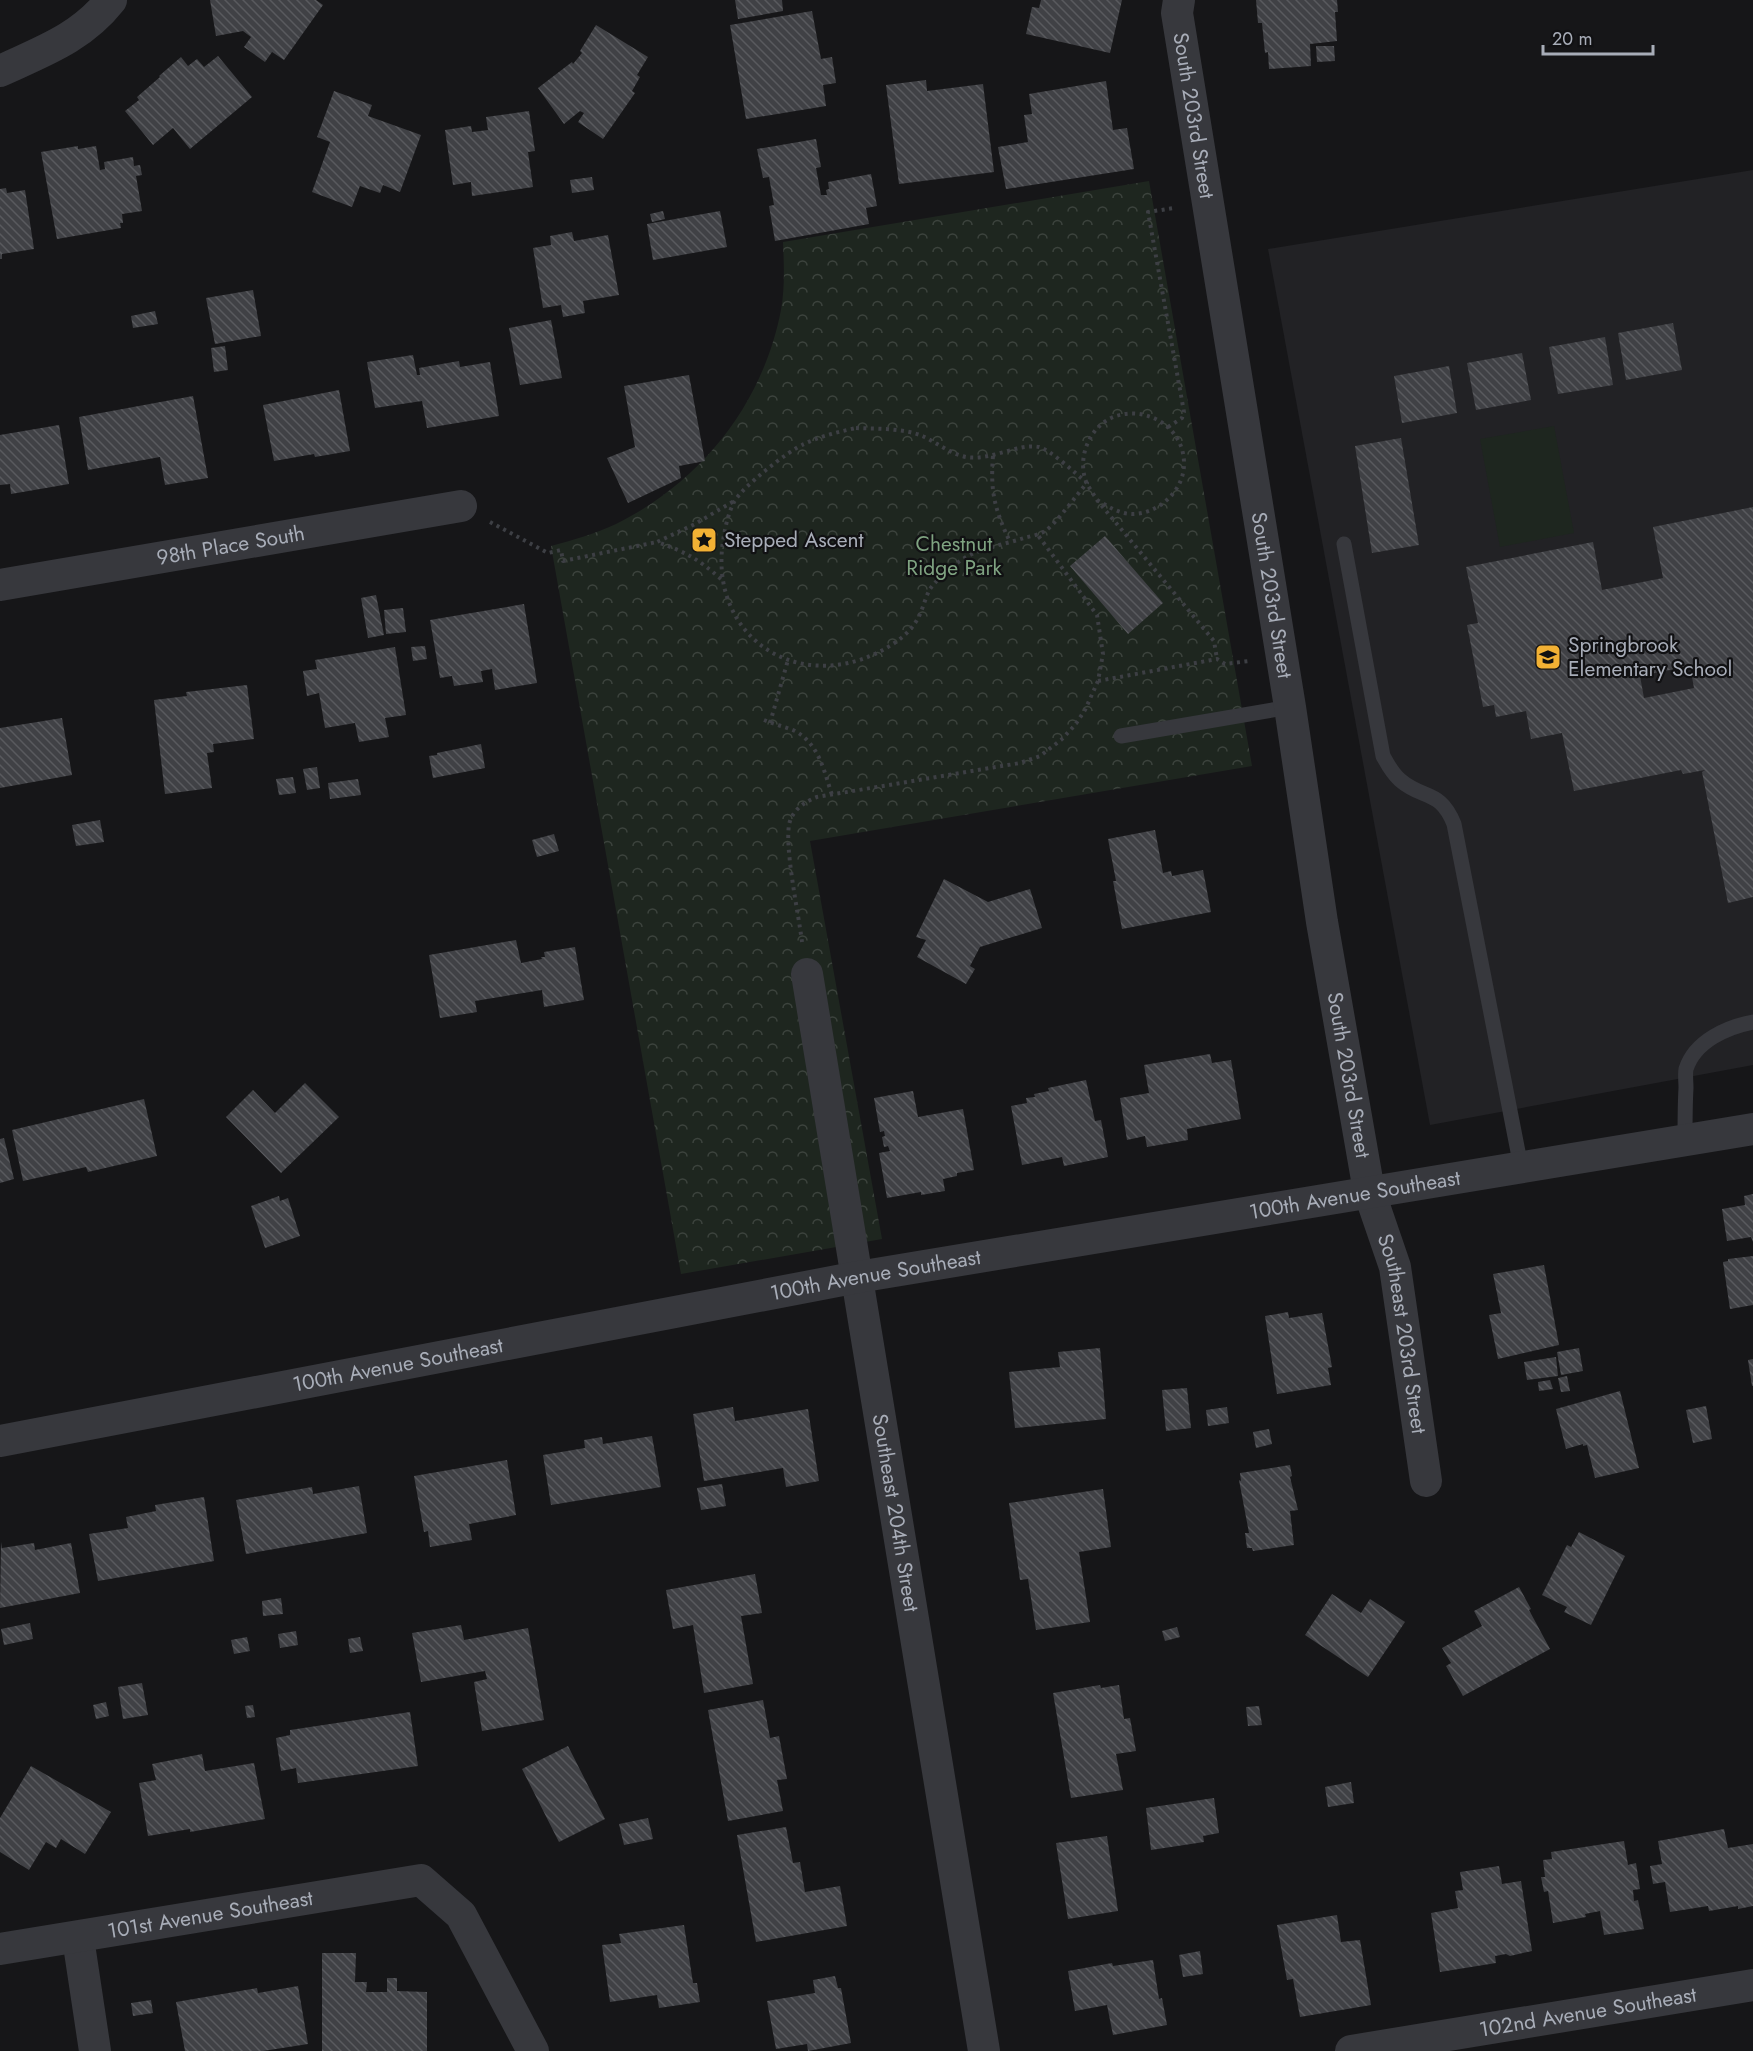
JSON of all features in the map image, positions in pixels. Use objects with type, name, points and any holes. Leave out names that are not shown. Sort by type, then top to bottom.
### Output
[{"type":"street","points":[[0,71],[66,41],[102,11],[111,0]]},
{"type":"street","name":"South 203rd Street","points":[[1179,0],[1177,13],[1290,707],[1322,922],[1369,1191]]},
{"type":"street","name":"98th Place South","points":[[0,585],[461,506]]},
{"type":"street","name":"Southeast 204th Street","points":[[807,974],[984,2051]]},
{"type":"street","name":"100th Avenue Southeast","points":[[0,1440],[858,1277],[1753,1129]]},
{"type":"street","name":"Southeast 203rd Street","points":[[1369,1191],[1395,1267],[1426,1481]]},
{"type":"street","name":"101st Avenue Southeast","points":[[0,1949],[421,1880],[461,1915],[533,2051]]},
{"type":"street","points":[[78,1938],[95,2051]]},
{"type":"street","name":"102nd Avenue Southeast","points":[[1351,2051],[1753,1985]]},
{"type":"lane","points":[[1344,544],[1383,756],[1390,769],[1400,780],[1440,801],[1448,809],[1454,824],[1521,1167]]},
{"type":"lane","points":[[1121,736],[1290,707]]},
{"type":"lane","points":[[1685,1140],[1686,1070],[1692,1059],[1702,1046],[1716,1035],[1732,1026],[1753,1022]]},
{"type":"path","points":[[1168,427],[1182,418],[1184,412],[1148,212],[1178,207]]},
{"type":"path","points":[[1097,500],[1114,510],[1134,514],[1153,510],[1169,499],[1180,482],[1184,463],[1180,444],[1168,427],[1152,416],[1133,412],[1113,417],[1097,428],[1086,444],[1082,464],[1087,483],[1097,500],[1214,641],[1217,659]]},
{"type":"path","points":[[461,506],[548,553],[561,550],[563,561],[657,542],[695,524],[735,500],[758,477],[801,445],[826,435],[856,428],[888,429],[919,435],[964,457],[993,456],[1039,447],[1052,453],[1087,483]]},
{"type":"path","points":[[993,456],[995,507],[1010,542]]},
{"type":"path","points":[[735,500],[725,528],[720,560],[722,579],[735,617],[745,632],[779,657],[804,665],[831,666],[855,662],[896,643],[918,619],[931,589],[958,562],[973,553],[1047,531],[1087,483]]},
{"type":"path","points":[[807,974],[788,838],[790,820],[806,801],[1020,763],[1040,756],[1060,740],[1075,725],[1085,710],[1098,681],[1103,654],[1097,615],[1037,534]]},
{"type":"path","points":[[657,542],[681,550],[697,559],[722,579]]},
{"type":"path","points":[[1098,681],[1217,659],[1225,664],[1252,661]]},
{"type":"path","points":[[770,723],[788,660]]},
{"type":"path","points":[[764,720],[798,733],[808,741],[817,751],[822,762],[832,795]]},
{"type":"shaded area","name":"Springbrook Elementary School","points":[[1753,170],[1753,1065],[1430,1125],[1268,249]]},
{"type":"green space","name":"Chestnut Ridge Park","points":[[1149,181],[1252,766],[810,841],[882,1239],[681,1274],[551,546],[608,528],[647,507],[701,463],[724,436],[760,377],[772,344],[782,302],[783,242]]},
{"type":"green space","points":[[1554,426],[1574,533],[1500,547],[1480,439]]},
{"type":"building","points":[[210,0],[316,0],[323,5],[284,60],[272,52],[265,62],[244,47],[251,37],[243,31],[216,36]]},
{"type":"building","points":[[735,0],[782,0],[783,11],[738,19]]},
{"type":"building","points":[[1041,0],[1122,0],[1110,53],[1026,34],[1032,7],[1039,8]]},
{"type":"building","points":[[1256,0],[1337,0],[1338,12],[1335,12],[1337,41],[1310,44],[1311,66],[1269,69],[1262,23],[1258,23]]},
{"type":"building","points":[[812,11],[821,59],[832,57],[836,83],[823,85],[826,106],[746,119],[730,25]]},
{"type":"building","points":[[596,25],[648,57],[637,75],[640,77],[632,91],[635,93],[603,139],[578,122],[584,113],[580,111],[564,124],[538,88],[572,62],[573,64],[582,53],[580,51]]},
{"type":"building","points":[[1316,46],[1334,46],[1335,61],[1317,62]]},
{"type":"building","points":[[218,56],[252,97],[190,149],[173,128],[153,145],[125,111],[181,57],[188,66],[197,59],[204,67]]},
{"type":"building","points":[[926,80],[927,91],[983,84],[994,172],[899,184],[886,85]]},
{"type":"building","points":[[1106,81],[1113,130],[1127,128],[1134,169],[1006,189],[998,147],[1028,142],[1024,115],[1032,114],[1029,94]]},
{"type":"building","points":[[334,91],[372,105],[368,116],[421,135],[400,192],[383,185],[380,193],[360,186],[352,207],[312,192],[330,142],[317,137]]},
{"type":"building","points":[[529,111],[535,151],[528,152],[533,187],[472,196],[471,182],[453,185],[445,130],[471,126],[472,132],[488,130],[486,117]]},
{"type":"building","points":[[816,139],[821,167],[816,168],[821,195],[827,195],[828,182],[871,174],[877,206],[866,208],[869,224],[775,241],[769,206],[774,205],[769,177],[763,178],[757,149]]},
{"type":"building","points":[[78,146],[78,149],[96,146],[100,170],[105,169],[104,162],[133,157],[134,166],[140,165],[142,175],[136,176],[142,211],[122,214],[121,228],[57,239],[41,152]]},
{"type":"building","points":[[592,177],[594,190],[572,193],[570,180]]},
{"type":"building","points":[[6,188],[7,193],[25,190],[34,249],[2,254],[2,259],[0,259],[0,189]]},
{"type":"building","points":[[663,211],[665,219],[652,222],[650,214]]},
{"type":"building","points":[[720,211],[727,247],[653,260],[647,224]]},
{"type":"building","points":[[572,232],[574,241],[608,235],[619,295],[583,301],[585,313],[563,317],[561,305],[543,308],[533,248],[551,245],[550,236]]},
{"type":"building","points":[[253,290],[261,336],[215,344],[206,298]]},
{"type":"building","points":[[155,311],[158,324],[133,328],[131,316]]},
{"type":"building","points":[[551,320],[562,378],[520,385],[509,328]]},
{"type":"building","points":[[1673,323],[1682,370],[1626,380],[1618,333]]},
{"type":"building","points":[[1605,337],[1613,385],[1558,394],[1549,347]]},
{"type":"building","points":[[225,346],[228,370],[214,372],[211,348]]},
{"type":"building","points":[[1522,353],[1531,400],[1476,410],[1467,363]]},
{"type":"building","points":[[413,355],[417,375],[420,375],[419,368],[459,361],[460,367],[490,362],[499,416],[427,428],[422,401],[375,408],[367,362]]},
{"type":"building","points":[[1449,366],[1457,413],[1402,423],[1394,376]]},
{"type":"building","points":[[689,375],[705,461],[679,466],[681,478],[628,503],[607,458],[635,447],[624,386]]},
{"type":"building","points":[[339,390],[350,451],[274,461],[263,405]]},
{"type":"building","points":[[193,396],[208,478],[165,485],[160,457],[88,470],[79,417]]},
{"type":"building","points":[[59,425],[69,484],[11,494],[10,484],[0,485],[0,435]]},
{"type":"building","points":[[1401,438],[1419,545],[1372,553],[1355,446]]},
{"type":"building","points":[[1753,507],[1753,897],[1728,903],[1702,772],[1705,770],[1683,774],[1681,770],[1574,791],[1562,733],[1531,739],[1526,711],[1496,717],[1494,705],[1483,707],[1467,625],[1478,623],[1466,567],[1593,542],[1602,590],[1663,578],[1653,527]],"holes":[[[1690,666],[1694,688],[1644,698],[1640,676]]]},
{"type":"building","points":[[1105,536],[1163,603],[1128,634],[1070,566]]},
{"type":"building","points":[[376,595],[384,635],[368,638],[361,598]]},
{"type":"building","points":[[524,604],[537,683],[495,690],[492,669],[481,671],[483,682],[454,686],[452,676],[440,678],[430,620]]},
{"type":"building","points":[[403,608],[406,632],[386,634],[384,610]]},
{"type":"building","points":[[425,646],[427,659],[413,661],[411,647]]},
{"type":"building","points":[[395,647],[406,715],[385,718],[389,737],[359,742],[355,723],[325,728],[319,693],[307,696],[303,671],[317,669],[315,660]]},
{"type":"building","points":[[247,685],[254,739],[213,744],[214,752],[207,753],[212,788],[165,794],[154,700],[187,696],[186,692]]},
{"type":"building","points":[[62,718],[72,775],[0,788],[0,728]]},
{"type":"building","points":[[481,744],[485,768],[433,778],[429,756]]},
{"type":"building","points":[[317,767],[320,788],[307,790],[303,769]]},
{"type":"building","points":[[293,777],[296,793],[279,795],[276,779]]},
{"type":"building","points":[[358,779],[361,795],[330,799],[328,783]]},
{"type":"building","points":[[100,820],[104,842],[76,846],[72,825]]},
{"type":"building","points":[[1155,830],[1163,873],[1171,871],[1172,876],[1203,870],[1211,912],[1122,929],[1108,839]]},
{"type":"building","points":[[554,834],[559,851],[537,857],[532,840]]},
{"type":"building","points":[[944,879],[988,902],[1030,889],[1042,928],[980,947],[970,966],[975,969],[966,984],[917,957],[926,940],[916,937]]},
{"type":"building","points":[[516,940],[521,963],[542,959],[541,957],[545,957],[544,952],[575,947],[584,1000],[544,1007],[542,990],[475,1001],[477,1012],[440,1018],[429,955]]},
{"type":"building","points":[[1210,1054],[1212,1063],[1231,1060],[1241,1119],[1187,1129],[1188,1140],[1147,1147],[1145,1136],[1127,1140],[1120,1098],[1149,1093],[1144,1065]]},
{"type":"building","points":[[1086,1080],[1095,1121],[1101,1120],[1108,1157],[1064,1166],[1062,1157],[1022,1165],[1011,1106],[1027,1103],[1026,1098],[1049,1091],[1048,1088]]},
{"type":"building","points":[[305,1083],[339,1117],[281,1173],[226,1117],[253,1090],[275,1113]]},
{"type":"building","points":[[913,1091],[918,1117],[963,1109],[974,1170],[957,1173],[957,1176],[943,1179],[945,1191],[921,1195],[921,1192],[887,1198],[879,1153],[890,1151],[888,1146],[884,1147],[882,1137],[885,1136],[884,1131],[880,1132],[874,1098]]},
{"type":"building","points":[[144,1099],[157,1156],[88,1172],[86,1167],[23,1181],[12,1130]]},
{"type":"building","points":[[4,1138],[14,1179],[0,1183],[0,1139]]},
{"type":"building","points":[[1753,1194],[1753,1242],[1751,1237],[1727,1241],[1722,1209],[1745,1205],[1744,1196]]},
{"type":"building","points":[[279,1196],[280,1201],[288,1198],[300,1236],[265,1248],[251,1206]]},
{"type":"building","points":[[1753,1256],[1753,1305],[1730,1309],[1723,1262],[1728,1259]]},
{"type":"building","points":[[1544,1265],[1559,1345],[1498,1359],[1489,1315],[1501,1313],[1493,1274]]},
{"type":"building","points":[[1288,1312],[1289,1318],[1322,1313],[1332,1367],[1328,1368],[1331,1385],[1277,1394],[1265,1316]]},
{"type":"building","points":[[1100,1348],[1106,1419],[1015,1428],[1009,1372],[1060,1367],[1058,1352]]},
{"type":"building","points":[[1579,1348],[1583,1371],[1561,1375],[1557,1352]]},
{"type":"building","points":[[1556,1357],[1558,1376],[1527,1380],[1524,1362]]},
{"type":"building","points":[[1753,1359],[1753,1386],[1752,1386],[1748,1360]]},
{"type":"building","points":[[1567,1376],[1570,1391],[1561,1392],[1558,1378]]},
{"type":"building","points":[[1550,1380],[1553,1389],[1539,1391],[1538,1382]]},
{"type":"building","points":[[1187,1388],[1191,1428],[1166,1431],[1162,1390]]},
{"type":"building","points":[[1620,1391],[1639,1468],[1595,1478],[1587,1445],[1566,1449],[1556,1409]]},
{"type":"building","points":[[1706,1406],[1712,1439],[1693,1443],[1686,1410]]},
{"type":"building","points":[[733,1407],[735,1421],[808,1409],[819,1481],[786,1487],[783,1468],[704,1481],[693,1414]]},
{"type":"building","points":[[1227,1407],[1229,1423],[1208,1426],[1206,1410]]},
{"type":"building","points":[[1269,1429],[1272,1444],[1256,1448],[1253,1432]]},
{"type":"building","points":[[652,1436],[661,1487],[551,1505],[543,1455],[585,1448],[584,1440],[602,1437],[603,1444]]},
{"type":"building","points":[[507,1460],[516,1515],[469,1524],[472,1540],[430,1547],[428,1531],[424,1532],[414,1476]]},
{"type":"building","points":[[1290,1465],[1292,1476],[1290,1477],[1298,1510],[1290,1511],[1294,1545],[1253,1551],[1252,1548],[1247,1548],[1245,1533],[1249,1533],[1239,1480],[1241,1481],[1240,1473]]},
{"type":"building","points":[[722,1484],[726,1506],[701,1510],[697,1488]]},
{"type":"building","points":[[359,1486],[367,1533],[246,1554],[236,1500],[312,1487],[313,1494]]},
{"type":"building","points":[[1103,1489],[1111,1547],[1079,1552],[1090,1622],[1036,1630],[1028,1579],[1020,1580],[1009,1503]]},
{"type":"building","points":[[204,1497],[214,1561],[98,1581],[89,1534],[128,1528],[126,1517],[156,1511],[155,1505]]},
{"type":"building","points":[[1579,1532],[1625,1556],[1591,1625],[1564,1612],[1567,1607],[1542,1595],[1567,1545],[1571,1547]]},
{"type":"building","points":[[1,1542],[2,1548],[34,1543],[35,1550],[71,1543],[80,1593],[0,1608]]},
{"type":"building","points":[[755,1574],[762,1613],[741,1616],[753,1684],[704,1693],[693,1625],[673,1629],[666,1590]]},
{"type":"building","points":[[1519,1587],[1550,1649],[1463,1696],[1446,1666],[1451,1663],[1442,1648],[1482,1626],[1474,1611]]},
{"type":"building","points":[[1332,1594],[1361,1613],[1370,1599],[1405,1622],[1368,1677],[1305,1635]]},
{"type":"building","points":[[281,1598],[283,1614],[263,1616],[262,1601]]},
{"type":"building","points":[[30,1623],[33,1639],[4,1645],[1,1629]]},
{"type":"building","points":[[461,1625],[464,1640],[528,1628],[544,1720],[482,1731],[474,1682],[487,1679],[485,1671],[421,1682],[412,1633]]},
{"type":"building","points":[[1177,1627],[1180,1637],[1165,1641],[1162,1631]]},
{"type":"building","points":[[296,1631],[298,1645],[280,1648],[278,1634]]},
{"type":"building","points":[[247,1637],[250,1651],[234,1654],[231,1640]]},
{"type":"building","points":[[360,1637],[363,1651],[350,1653],[348,1639]]},
{"type":"building","points":[[142,1683],[148,1715],[123,1719],[118,1687]]},
{"type":"building","points":[[1100,1685],[1101,1688],[1119,1685],[1124,1719],[1130,1718],[1136,1751],[1116,1754],[1123,1790],[1071,1798],[1053,1693]]},
{"type":"building","points":[[763,1700],[770,1738],[779,1736],[787,1779],[777,1780],[783,1811],[728,1821],[708,1710]]},
{"type":"building","points":[[106,1702],[109,1716],[96,1719],[93,1705]]},
{"type":"building","points":[[253,1705],[255,1717],[247,1718],[245,1706]]},
{"type":"building","points":[[1259,1706],[1262,1725],[1248,1726],[1246,1707]]},
{"type":"building","points":[[410,1712],[418,1766],[298,1783],[296,1768],[281,1771],[276,1738],[290,1735],[290,1730]]},
{"type":"building","points":[[568,1746],[605,1819],[559,1842],[522,1769]]},
{"type":"building","points":[[202,1754],[205,1771],[254,1763],[265,1819],[190,1832],[190,1829],[148,1836],[139,1783],[156,1780],[152,1764]]},
{"type":"building","points":[[31,1766],[111,1812],[85,1854],[61,1839],[56,1848],[46,1842],[29,1870],[0,1852],[0,1818]]},
{"type":"building","points":[[1351,1782],[1354,1803],[1328,1807],[1325,1787]]},
{"type":"building","points":[[1214,1798],[1219,1833],[1203,1836],[1204,1842],[1151,1850],[1146,1808]]},
{"type":"building","points":[[648,1818],[653,1839],[624,1845],[619,1824]]},
{"type":"building","points":[[786,1827],[793,1863],[800,1862],[805,1892],[840,1886],[847,1926],[756,1942],[737,1835]]},
{"type":"building","points":[[1724,1829],[1728,1848],[1753,1844],[1753,1906],[1709,1911],[1708,1906],[1670,1912],[1665,1882],[1653,1884],[1650,1866],[1662,1864],[1658,1841]]},
{"type":"building","points":[[1107,1836],[1118,1911],[1068,1919],[1056,1843]]},
{"type":"building","points":[[1624,1841],[1628,1865],[1636,1863],[1640,1889],[1633,1890],[1634,1901],[1638,1900],[1644,1929],[1604,1935],[1600,1911],[1585,1914],[1586,1917],[1553,1923],[1548,1891],[1544,1892],[1541,1877],[1545,1877],[1543,1860],[1552,1859],[1551,1852]]},
{"type":"building","points":[[1499,1866],[1502,1884],[1521,1881],[1532,1951],[1510,1956],[1506,1954],[1495,1956],[1496,1963],[1440,1972],[1431,1913],[1458,1908],[1455,1891],[1463,1890],[1460,1872]]},
{"type":"building","points":[[1337,1915],[1341,1942],[1360,1940],[1371,2005],[1300,2017],[1293,1979],[1287,1980],[1277,1925]]},
{"type":"building","points":[[684,1925],[693,1983],[697,1983],[700,2002],[659,2008],[657,1995],[610,2002],[602,1945],[621,1943],[619,1934]]},
{"type":"building","points":[[1200,1951],[1203,1974],[1183,1977],[1179,1955]]},
{"type":"building","points":[[322,1953],[356,1953],[355,1982],[367,1982],[366,1992],[387,1992],[387,1978],[397,1978],[397,1991],[427,1992],[427,2051],[322,2051]]},
{"type":"building","points":[[1153,1960],[1159,1999],[1162,1998],[1167,2025],[1113,2035],[1107,2005],[1075,2011],[1068,1971],[1112,1963],[1113,1966]]},
{"type":"building","points":[[835,1976],[838,1988],[841,1988],[851,2043],[808,2051],[807,2044],[776,2049],[767,2001],[815,1993],[813,1980]]},
{"type":"building","points":[[298,1986],[308,2044],[263,2051],[185,2051],[176,2002],[257,1988],[258,1993]]},
{"type":"building","points":[[151,2000],[153,2013],[133,2016],[131,2003]]},
{"type":"place","name":"Stepped Ascent","points":[[704,540]]},
{"type":"place","name":"Springbrook Elementary School","points":[[1548,657]]}]
